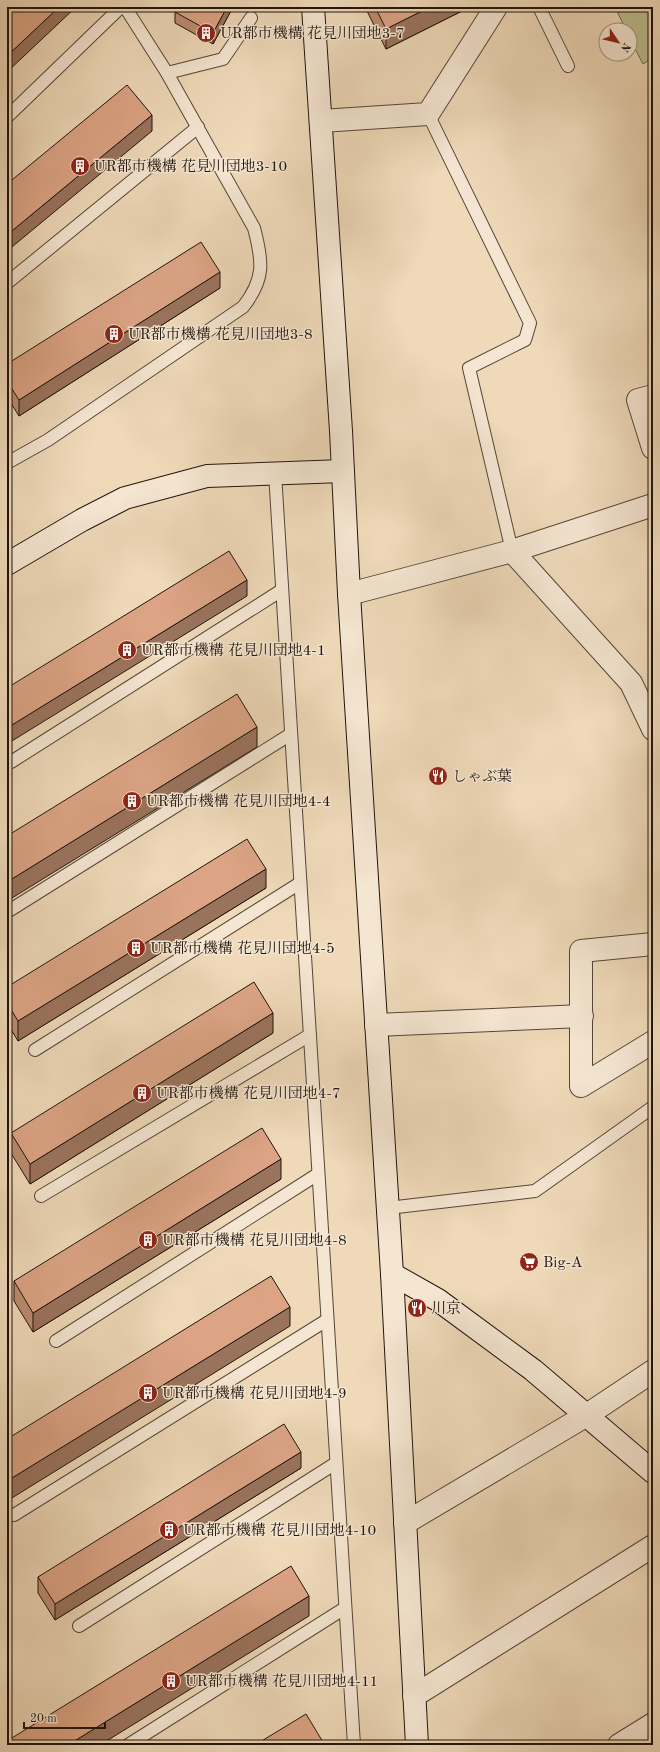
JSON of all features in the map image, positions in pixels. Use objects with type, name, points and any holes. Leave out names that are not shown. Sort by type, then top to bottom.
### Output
[{"type":"street","points":[[313,7],[344,471],[349,594],[392,1274],[417,1745]]},
{"type":"street","points":[[321,121],[428,114],[496,7]]},
{"type":"street","points":[[653,396],[638,400],[653,448]]},
{"type":"street","points":[[9,557],[125,498],[207,476],[344,471]]},
{"type":"street","points":[[349,594],[512,551],[653,505]]},
{"type":"street","points":[[512,551],[631,682],[653,729]]},
{"type":"street","points":[[653,944],[581,952],[581,1086],[653,1042]]},
{"type":"street","points":[[376,1025],[582,1016]]},
{"type":"street","points":[[392,1274],[438,1300],[533,1370],[653,1472]]},
{"type":"street","points":[[405,1523],[587,1415],[653,1372]]},
{"type":"street","points":[[414,1696],[653,1546]]},
{"type":"street","points":[[619,1745],[653,1724]]},
{"type":"lane","points":[[7,117],[121,7]]},
{"type":"lane","points":[[7,463],[48,440],[237,312],[254,293],[258,282],[261,265],[259,246],[254,228],[167,73],[126,7]]},
{"type":"lane","points":[[539,7],[568,66]]},
{"type":"lane","points":[[167,73],[223,59],[252,18]]},
{"type":"lane","points":[[428,114],[530,322],[525,340],[469,368],[512,551]]},
{"type":"lane","points":[[7,283],[198,127]]},
{"type":"lane","points":[[275,473],[354,1745]]},
{"type":"lane","points":[[11,762],[282,590]]},
{"type":"lane","points":[[7,912],[291,734]]},
{"type":"lane","points":[[36,1050],[300,883]]},
{"type":"lane","points":[[41,1196],[310,1035]]},
{"type":"lane","points":[[388,1208],[535,1191],[653,1107]]},
{"type":"lane","points":[[56,1341],[318,1174]]},
{"type":"lane","points":[[14,1515],[327,1320]]},
{"type":"lane","points":[[79,1626],[336,1463]]},
{"type":"lane","points":[[128,1745],[345,1608]]},
{"type":"green space","points":[[615,7],[653,7],[653,58],[643,64],[638,54],[638,22],[622,22]]},
{"type":"building","points":[[7,7],[59,7],[7,56]]},
{"type":"building","points":[[177,7],[227,7],[213,33],[175,12]]},
{"type":"building","points":[[375,7],[430,7],[386,29]]},
{"type":"building","name":"UR都市機構 花見川団地3-10","points":[[127,85],[152,115],[7,235],[7,184]]},
{"type":"building","points":[[201,242],[220,272],[19,400],[7,381],[7,364]]},
{"type":"building","points":[[229,551],[247,580],[7,728],[7,688]]},
{"type":"building","points":[[237,694],[257,727],[7,882],[7,836]]},
{"type":"building","points":[[247,839],[266,869],[18,1021],[7,1003],[7,987]]},
{"type":"building","points":[[254,982],[273,1013],[30,1164],[11,1133]]},
{"type":"building","points":[[262,1128],[281,1159],[33,1313],[14,1281]]},
{"type":"building","points":[[271,1276],[290,1307],[7,1481],[7,1439]]},
{"type":"building","points":[[284,1424],[301,1452],[55,1604],[38,1577]]},
{"type":"building","points":[[291,1566],[309,1596],[68,1745],[7,1745],[7,1741]]},
{"type":"building","points":[[306,1714],[323,1742],[319,1745],[255,1745]]},
{"type":"place","name":"UR都市機構 花見川団地3-7","points":[[206,33]]},
{"type":"place","name":"UR都市機構 花見川団地3-10","points":[[80,166]]},
{"type":"place","name":"UR都市機構 花見川団地3-8","points":[[114,334]]},
{"type":"place","name":"UR都市機構 花見川団地4-1","points":[[127,650]]},
{"type":"place","name":"しゃぶ葉","points":[[438,776]]},
{"type":"place","name":"UR都市機構 花見川団地4-4","points":[[132,801]]},
{"type":"place","name":"UR都市機構 花見川団地4-5","points":[[136,948]]},
{"type":"place","name":"UR都市機構 花見川団地4-7","points":[[142,1093]]},
{"type":"place","name":"UR都市機構 花見川団地4-8","points":[[148,1240]]},
{"type":"place","name":"Big-A","points":[[529,1262]]},
{"type":"place","name":"川京","points":[[417,1308]]},
{"type":"place","name":"UR都市機構 花見川団地4-9","points":[[148,1393]]},
{"type":"place","name":"UR都市機構 花見川団地4-10","points":[[169,1530]]},
{"type":"place","name":"UR都市機構 花見川団地4-11","points":[[171,1681]]}]
